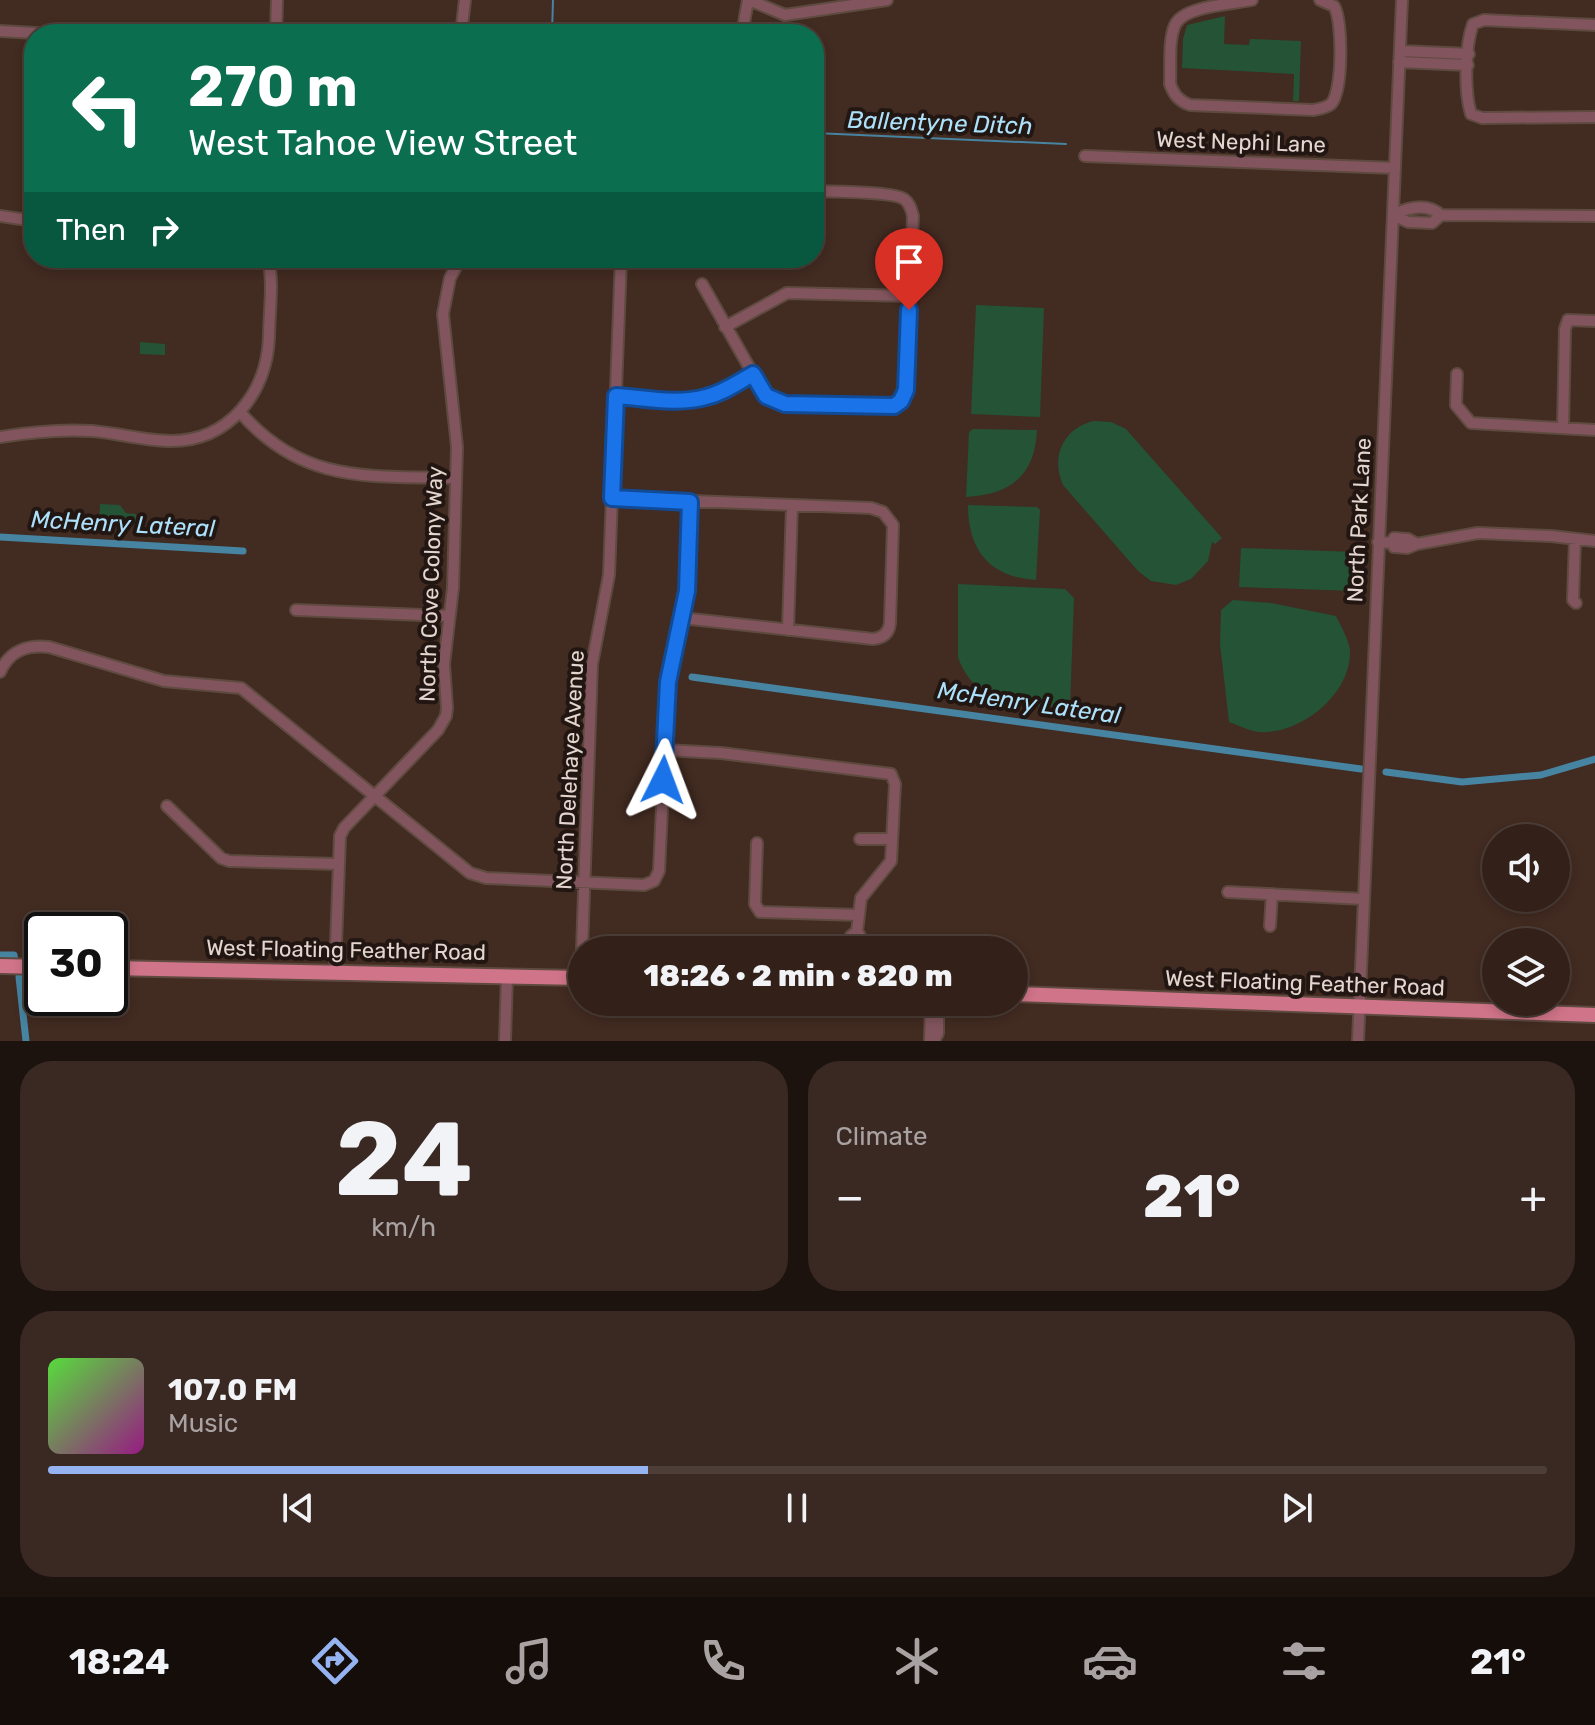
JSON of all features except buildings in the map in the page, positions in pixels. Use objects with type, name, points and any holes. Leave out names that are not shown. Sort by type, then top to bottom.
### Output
[{"type":"main road","points":[[0,966],[24,967]]},
{"type":"main road","name":"West Floating Feather Road","points":[[128,968],[568,977]]},
{"type":"main road","name":"West Floating Feather Road","points":[[1028,994],[1595,1015]]},
{"type":"street","points":[[276,24],[277,0]]},
{"type":"street","points":[[462,24],[465,0]]},
{"type":"street","points":[[744,24],[748,0],[785,15],[887,0]]},
{"type":"street","points":[[1252,0],[1215,4],[1179,18],[1173,32],[1170,84],[1177,98],[1190,105],[1313,110],[1331,104],[1338,87],[1341,20],[1334,6],[1320,0]]},
{"type":"street","name":"North Park Lane","points":[[1358,1041],[1402,0]]},
{"type":"street","points":[[1595,25],[1484,20],[1473,24],[1469,35],[1467,100],[1471,114],[1499,119],[1595,117]]},
{"type":"street","points":[[0,31],[24,32]]},
{"type":"street","points":[[1400,57],[1468,60]]},
{"type":"street","name":"West Nephi Lane","points":[[1085,156],[1395,168]]},
{"type":"street","points":[[702,284],[766,396],[785,404],[886,408],[901,401],[906,390],[913,216],[907,201],[894,195],[824,192]]},
{"type":"street","points":[[1393,215],[1408,208],[1433,209],[1441,215],[1595,216]]},
{"type":"street","points":[[0,216],[24,220]]},
{"type":"street","points":[[0,437],[80,431],[177,441],[210,433],[240,412],[255,393],[266,363],[269,268]]},
{"type":"street","name":"North Cove Colony Way","points":[[335,972],[340,836],[344,828],[443,723],[447,708],[444,664],[453,588],[456,438],[443,314],[450,278],[456,268]]},
{"type":"street","name":"North Delehaye Avenue","points":[[583,936],[592,664],[609,575],[621,268]]},
{"type":"street","points":[[725,327],[787,293],[910,296]]},
{"type":"street","points":[[1563,428],[1565,329],[1568,320],[1595,321]]},
{"type":"street","points":[[616,396],[704,398],[753,374]]},
{"type":"street","points":[[1457,374],[1456,405],[1464,418],[1477,425],[1595,430]]},
{"type":"street","points":[[240,412],[267,441],[310,465],[366,477],[456,478]]},
{"type":"street","points":[[612,498],[871,508],[887,516],[894,532],[890,623],[886,634],[873,639],[682,618]]},
{"type":"street","points":[[0,672],[11,656],[26,647],[49,647],[164,681],[241,688],[478,877],[644,885],[654,881],[659,871],[668,682],[687,591],[690,502]]},
{"type":"street","points":[[788,630],[792,505]]},
{"type":"street","points":[[1378,542],[1407,548],[1478,533],[1595,541]]},
{"type":"street","points":[[1575,539],[1573,600],[1576,603]]},
{"type":"street","points":[[296,610],[449,616]]},
{"type":"street","points":[[664,750],[721,753],[891,774],[895,784],[891,861],[861,898],[857,931],[860,936]]},
{"type":"street","points":[[167,806],[221,858],[229,861],[338,864]]},
{"type":"street","points":[[860,839],[892,839]]},
{"type":"street","points":[[757,843],[756,909],[760,912],[859,915]]},
{"type":"street","points":[[1228,892],[1363,899]]},
{"type":"street","points":[[1270,926],[1272,894]]},
{"type":"street","points":[[851,936],[857,931]]},
{"type":"street","points":[[505,1041],[507,975]]},
{"type":"street","points":[[931,1016],[932,1041]]},
{"type":"street","points":[[932,1041],[938,1033],[938,1016]]},
{"type":"green space","points":[[1225,16],[1224,44],[1249,45],[1250,39],[1301,41],[1299,101],[1293,101],[1294,74],[1182,68],[1187,25]]},
{"type":"green space","points":[[976,305],[1044,308],[1040,417],[971,414]]},
{"type":"green space","points":[[140,342],[165,344],[165,355],[140,354]]},
{"type":"green space","points":[[1094,421],[1111,422],[1126,429],[1222,538],[1215,544],[1212,542],[1208,561],[1191,579],[1176,585],[1151,581],[1138,571],[1063,485],[1058,464],[1062,445],[1075,430]]},
{"type":"green space","points":[[973,429],[1037,430],[1031,460],[1017,480],[995,492],[966,497],[969,432]]},
{"type":"green space","points":[[100,504],[120,505],[126,513],[136,514],[136,522],[130,522],[130,526],[99,525]]},
{"type":"green space","points":[[968,505],[1037,507],[1040,510],[1036,580],[1006,573],[985,559],[972,536]]},
{"type":"green space","points":[[1241,548],[1357,552],[1355,591],[1239,587]]},
{"type":"green space","points":[[958,584],[1065,589],[1074,598],[1070,707],[1019,704],[989,694],[976,685],[958,657]]},
{"type":"green space","points":[[1233,600],[1271,603],[1336,616],[1344,633],[1350,651],[1342,683],[1320,709],[1291,727],[1259,732],[1229,722],[1220,644],[1221,610]]},
{"type":"waterway","points":[[552,24],[553,0]]},
{"type":"waterway","name":"Ballentyne Ditch","points":[[824,133],[1066,144]]},
{"type":"waterway","name":"McHenry Lateral","points":[[0,537],[243,551]]},
{"type":"waterway","name":"McHenry Lateral","points":[[692,677],[1361,769]]},
{"type":"waterway","name":"McHenry Lateral","points":[[1386,772],[1462,782],[1541,775],[1595,759]]},
{"type":"waterway","points":[[0,955],[14,955],[15,960]]},
{"type":"waterway","points":[[19,977],[26,1041]]},
{"type":"route","points":[[663,780],[668,682],[687,591],[690,502],[612,498],[616,396],[704,398],[753,374],[766,396],[785,404],[894,406],[901,401],[906,390],[909,310]]}]
